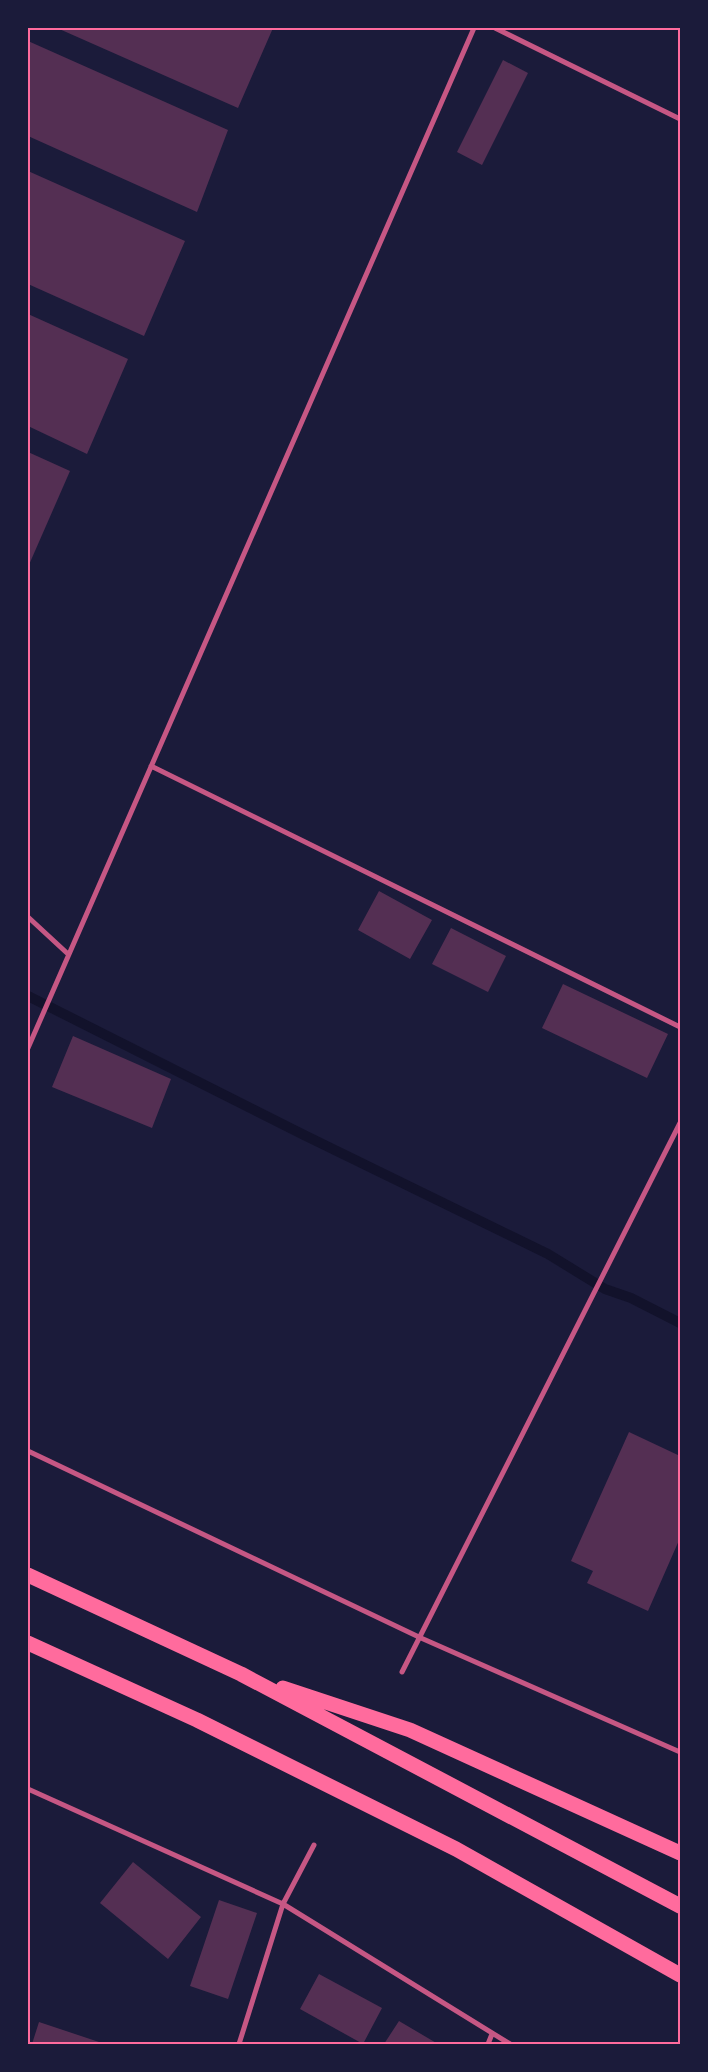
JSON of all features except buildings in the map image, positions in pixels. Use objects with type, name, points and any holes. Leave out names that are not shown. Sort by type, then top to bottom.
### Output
[{"type":"highway","points":[[28,1575],[241,1674],[680,1906]]},
{"type":"highway","points":[[28,1643],[197,1720],[456,1849],[680,1975]]},
{"type":"highway","points":[[241,1674],[410,1730],[680,1853]]},
{"type":"street","points":[[28,1048],[474,28]]},
{"type":"street","points":[[495,28],[680,119]]},
{"type":"street","points":[[151,766],[680,1027]]},
{"type":"street","points":[[28,917],[68,954]]},
{"type":"street","points":[[402,1672],[421,1638],[680,1123]]},
{"type":"street","points":[[28,1451],[421,1638],[680,1752]]},
{"type":"street","points":[[28,1788],[283,1904],[510,2044]]},
{"type":"street","points":[[238,2044],[283,1904],[314,1845]]},
{"type":"street","points":[[488,2044],[492,2034]]},
{"type":"waterway","points":[[28,996],[304,1135],[548,1254],[605,1289],[631,1298],[680,1323]]}]
